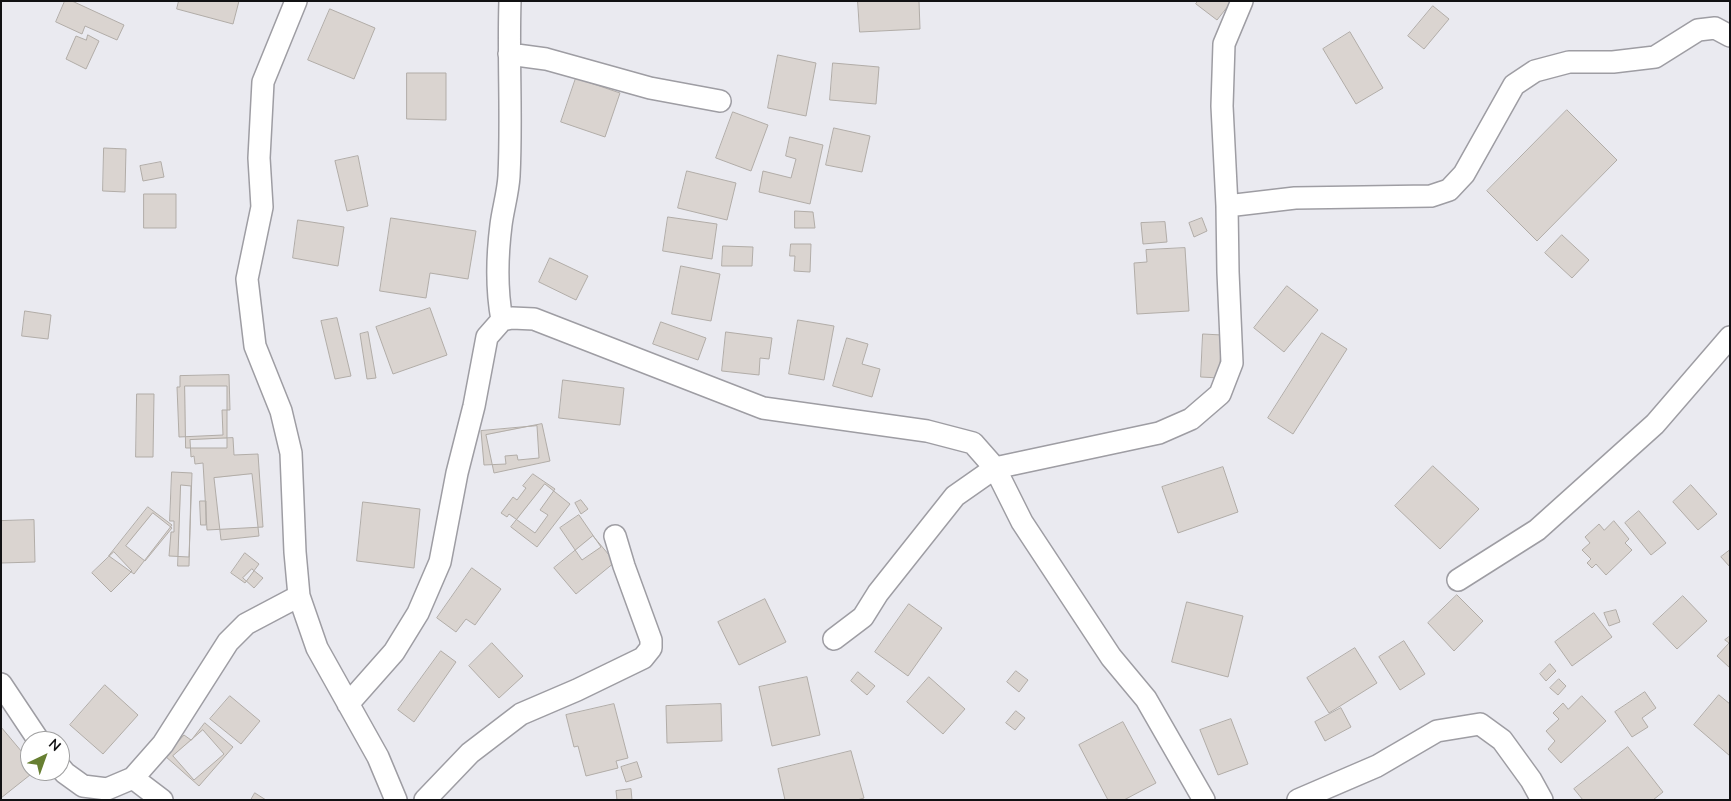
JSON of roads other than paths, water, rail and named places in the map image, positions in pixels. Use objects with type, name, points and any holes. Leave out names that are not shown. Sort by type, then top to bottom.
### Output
[{"type":"street","points":[[296,1],[263,82],[259,158],[262,207],[247,279],[255,346],[280,411],[291,453],[295,552],[299,596],[317,648],[378,757],[396,800]]},
{"type":"street","points":[[502,320],[496,275],[501,225],[509,179],[511,130],[510,1]]},
{"type":"street","points":[[834,639],[863,617],[878,593],[955,496],[995,468],[1159,433],[1191,419],[1220,394],[1232,363],[1228,272],[1228,206],[1222,106],[1224,44],[1242,1]]},
{"type":"street","points":[[1228,206],[1295,198],[1431,196],[1449,190],[1464,174],[1514,85],[1536,71],[1569,62],[1612,62],[1654,57],[1698,30],[1715,28],[1730,36]]},
{"type":"street","points":[[509,54],[546,59],[650,88],[720,101]]},
{"type":"street","points":[[348,704],[394,652],[418,613],[440,562],[487,337],[502,320],[512,318],[534,319],[763,408],[927,431],[973,443],[995,468],[1022,522],[1111,657],[1146,699],[1204,800]]},
{"type":"street","points":[[1458,580],[1537,530],[1655,424],[1730,337]]},
{"type":"street","points":[[425,800],[470,753],[521,714],[577,690],[643,658],[651,648],[651,640],[645,620],[624,566],[615,536]]},
{"type":"street","points":[[70,777],[83,786],[107,789],[133,778],[163,744],[228,642],[246,624],[299,596]]},
{"type":"street","points":[[1,684],[32,731]]},
{"type":"street","points":[[1298,800],[1377,766],[1437,731],[1480,724],[1502,740],[1531,780],[1542,800]]},
{"type":"street","points":[[133,778],[162,800]]}]
